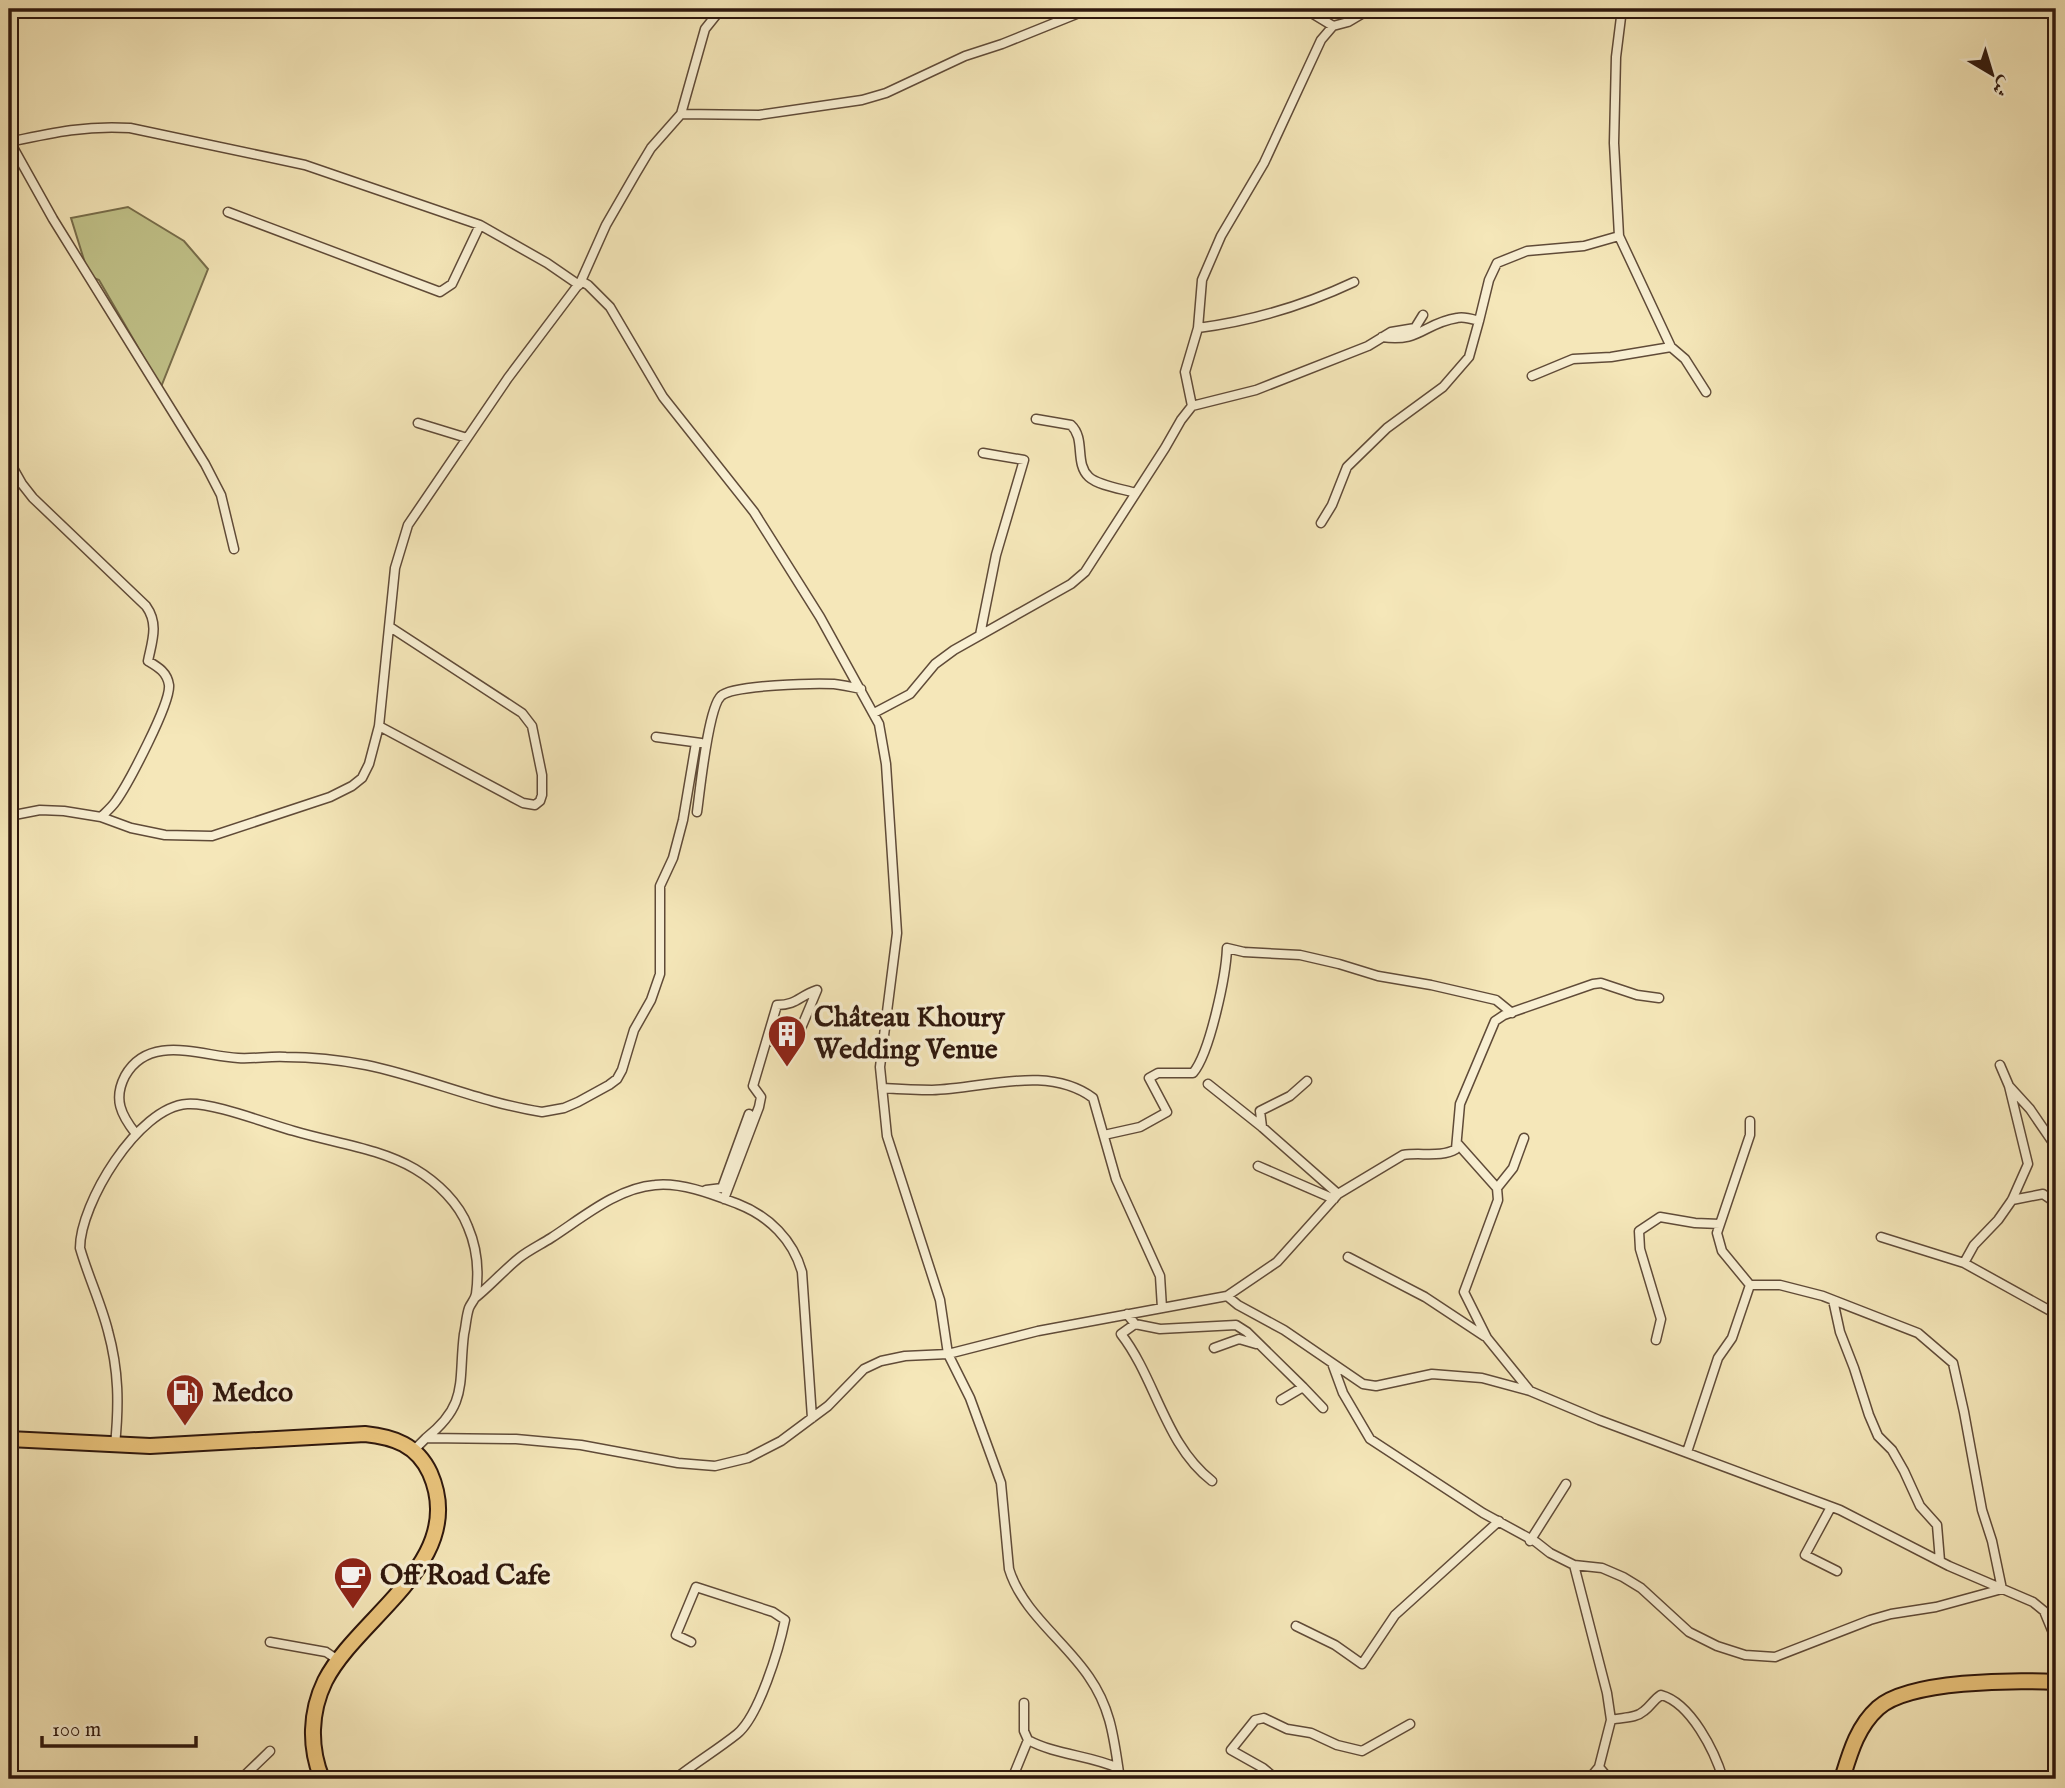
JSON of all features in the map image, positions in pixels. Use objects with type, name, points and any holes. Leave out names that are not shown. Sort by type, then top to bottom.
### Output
[{"type":"highway","points":[[9,1438],[115,1446],[204,1444],[365,1434],[401,1441],[414,1450],[428,1469],[436,1496],[436,1521],[430,1544],[404,1589],[338,1660],[326,1680],[314,1715],[312,1735],[322,1779]]},
{"type":"highway","points":[[1842,1779],[1858,1734],[1871,1715],[1888,1701],[1903,1695],[1941,1688],[2023,1680],[2056,1682]]},
{"type":"street","points":[[9,816],[40,810],[64,811],[101,817],[131,828],[165,835],[202,837],[226,832],[330,797],[362,778],[369,764],[379,726],[395,568],[408,525],[508,378],[580,283],[606,225],[646,156],[681,114],[705,29],[721,9]]},
{"type":"street","points":[[681,114],[760,115],[862,100],[1089,9]]},
{"type":"street","points":[[1305,9],[1333,26]]},
{"type":"street","points":[[1192,406],[1185,373],[1198,328],[1202,280],[1221,236],[1264,163],[1321,40],[1333,26],[1348,22],[1370,9]]},
{"type":"street","points":[[1622,9],[1616,58],[1614,143],[1619,236],[1671,347],[1685,359],[1706,392]]},
{"type":"street","points":[[234,549],[220,495],[205,464],[9,142],[71,129],[130,128],[305,165],[480,225],[580,283],[588,285],[610,307],[663,397],[754,513],[814,607],[861,689],[874,713],[881,736],[886,764],[897,923],[880,1067],[887,1136],[940,1300],[948,1354],[978,1418],[1001,1483],[1009,1569],[1013,1581],[1041,1620],[1088,1675],[1101,1697],[1111,1718],[1120,1779]]},
{"type":"street","points":[[228,212],[440,292],[452,284],[480,225]]},
{"type":"street","points":[[1321,523],[1332,505],[1347,467],[1387,428],[1443,387],[1469,357],[1489,280],[1497,263],[1527,251],[1584,246],[1619,236]]},
{"type":"street","points":[[1198,328],[1223,325],[1293,307],[1354,282]]},
{"type":"street","points":[[874,713],[909,694],[935,664],[1078,578],[1094,559],[1192,406],[1256,390],[1345,356],[1394,331],[1415,328],[1423,315]]},
{"type":"street","points":[[1382,337],[1399,340],[1414,337],[1440,323],[1460,317],[1479,321]]},
{"type":"street","points":[[1532,376],[1573,359],[1611,357],[1671,347]]},
{"type":"street","points":[[1036,419],[1071,425],[1080,437],[1083,468],[1090,478],[1136,493]]},
{"type":"street","points":[[418,423],[467,438]]},
{"type":"street","points":[[980,635],[996,555],[1024,460],[983,453]]},
{"type":"street","points":[[9,461],[33,498],[154,617],[155,629],[148,661],[162,669],[167,677],[169,693],[148,743],[123,790],[101,817]]},
{"type":"street","points":[[379,726],[523,803],[535,805],[540,801],[542,775],[532,726],[522,713],[390,627]]},
{"type":"street","points":[[696,813],[707,743],[718,699],[723,694],[730,690],[762,687],[834,684],[861,689]]},
{"type":"street","points":[[656,737],[707,743]]},
{"type":"street","points":[[136,1134],[122,1114],[118,1103],[119,1092],[134,1063],[162,1051],[199,1051],[235,1058],[295,1057],[367,1065],[542,1112],[564,1108],[609,1085],[617,1079],[622,1070],[634,1030],[657,985],[662,958],[660,886],[673,858],[696,743]]},
{"type":"street","points":[[1104,1135],[1140,1127],[1167,1112],[1149,1078],[1158,1073],[1193,1073],[1196,1070],[1206,1051],[1226,968],[1227,948],[1244,952],[1300,955],[1388,978],[1432,985],[1496,1000],[1512,1013]]},
{"type":"street","points":[[426,1438],[516,1439],[581,1445],[678,1463],[715,1466],[748,1458],[781,1441],[828,1406],[864,1369],[872,1365],[905,1356],[948,1354],[1038,1331],[1227,1296],[1277,1262],[1336,1197],[1403,1155],[1451,1152],[1456,1149],[1460,1104],[1495,1021],[1504,1015],[1551,1000],[1585,985],[1601,983],[1637,995],[1659,998]]},
{"type":"street","points":[[724,1199],[759,1107],[761,1097],[753,1086],[777,1005],[792,1005],[806,993],[817,990],[794,1045],[768,1040]]},
{"type":"street","points":[[1964,1263],[1974,1245],[1998,1220],[2012,1200],[2028,1164],[2009,1086],[2000,1065]]},
{"type":"street","points":[[882,1088],[932,1090],[1044,1080],[1064,1084],[1093,1098],[1126,1204],[1160,1276],[1162,1308]]},
{"type":"street","points":[[1262,1127],[1260,1111],[1290,1096],[1307,1081]]},
{"type":"street","points":[[1208,1084],[1262,1127],[1336,1197]]},
{"type":"street","points":[[2009,1086],[2031,1109],[2056,1147]]},
{"type":"street","points":[[115,1446],[119,1401],[116,1368],[108,1332],[83,1259],[80,1237],[99,1185],[136,1134],[149,1120],[165,1110],[188,1103],[377,1153],[415,1169],[435,1183],[464,1218],[478,1268],[475,1298],[467,1317],[459,1397],[444,1424],[414,1450]]},
{"type":"street","points":[[703,1191],[722,1188],[749,1114]]},
{"type":"street","points":[[1750,1121],[1750,1135],[1717,1233],[1723,1251],[1750,1285]]},
{"type":"street","points":[[1497,1188],[1513,1168],[1524,1138]]},
{"type":"street","points":[[1458,1143],[1497,1188],[1498,1200],[1476,1254],[1464,1293],[1487,1338],[1530,1391]]},
{"type":"street","points":[[1258,1166],[1336,1197]]},
{"type":"street","points":[[475,1298],[521,1257],[583,1215],[618,1197],[645,1186],[658,1184],[703,1191],[748,1208],[776,1228],[797,1256],[802,1272],[812,1418]]},
{"type":"street","points":[[2012,1200],[2043,1194],[2056,1203]]},
{"type":"street","points":[[1657,1340],[1661,1319],[1640,1249],[1639,1231],[1660,1217],[1720,1224]]},
{"type":"street","points":[[1881,1237],[1964,1263],[2056,1314]]},
{"type":"street","points":[[1348,1257],[1425,1297],[1487,1338]]},
{"type":"street","points":[[1750,1285],[1780,1285],[1833,1300],[1918,1333],[1953,1363],[1965,1412],[1982,1510],[2002,1589]]},
{"type":"street","points":[[1687,1452],[1718,1358],[1732,1338],[1750,1285]]},
{"type":"street","points":[[1227,1296],[1238,1305],[1284,1329],[1331,1360],[1355,1381],[1368,1386],[1432,1374],[1482,1378],[1530,1391],[1599,1420],[1831,1507],[1940,1561],[2033,1602],[2044,1612],[2056,1640]]},
{"type":"street","points":[[1833,1300],[1840,1332],[1878,1436],[1892,1450],[1920,1506],[1937,1525],[1940,1561]]},
{"type":"street","points":[[1127,1314],[1135,1324],[1160,1329],[1236,1325],[1258,1342],[1323,1408]]},
{"type":"street","points":[[1135,1324],[1121,1334],[1136,1354],[1185,1453],[1200,1472],[1212,1481]]},
{"type":"street","points":[[1214,1348],[1239,1339],[1255,1344],[1258,1342]]},
{"type":"street","points":[[1331,1360],[1350,1407],[1370,1438],[1530,1541],[1574,1565],[1602,1568],[1623,1577],[1641,1588],[1689,1632],[1717,1646],[1760,1657],[1787,1653],[1891,1614],[1936,1607],[2002,1589]]},
{"type":"street","points":[[1281,1400],[1303,1387]]},
{"type":"street","points":[[1530,1541],[1566,1484]]},
{"type":"street","points":[[1831,1507],[1805,1555],[1837,1571]]},
{"type":"street","points":[[1296,1626],[1335,1646],[1362,1664],[1395,1615],[1499,1521]]},
{"type":"street","points":[[1574,1565],[1607,1693],[1611,1720],[1599,1767],[1589,1779]]},
{"type":"street","points":[[675,1779],[738,1734],[748,1723],[756,1708],[785,1620],[773,1612],[696,1587],[676,1635],[691,1642]]},
{"type":"street","points":[[270,1642],[326,1652],[338,1660]]},
{"type":"street","points":[[1611,1720],[1624,1716],[1634,1717],[1644,1712],[1661,1695],[1671,1698],[1682,1707],[1707,1741],[1723,1779]]},
{"type":"street","points":[[1024,1703],[1024,1731],[1028,1740],[1049,1749],[1098,1760],[1118,1768]]},
{"type":"street","points":[[1304,1779],[1276,1779],[1263,1768],[1231,1750],[1255,1720],[1264,1718],[1287,1729],[1311,1733],[1337,1745],[1362,1751],[1410,1724]]},
{"type":"street","points":[[1012,1779],[1028,1740]]},
{"type":"street","points":[[241,1779],[270,1751]]},
{"type":"street","points":[[1599,1767],[1609,1779]]},
{"type":"green space","points":[[128,207],[184,241],[208,269],[161,387],[99,280],[89,276],[71,218]]},
{"type":"place","name":"Château Khoury Wedding Venue","points":[[787,1068]]},
{"type":"place","name":"Medco","points":[[185,1427]]},
{"type":"place","name":"Off Road Cafe","points":[[353,1610]]}]
